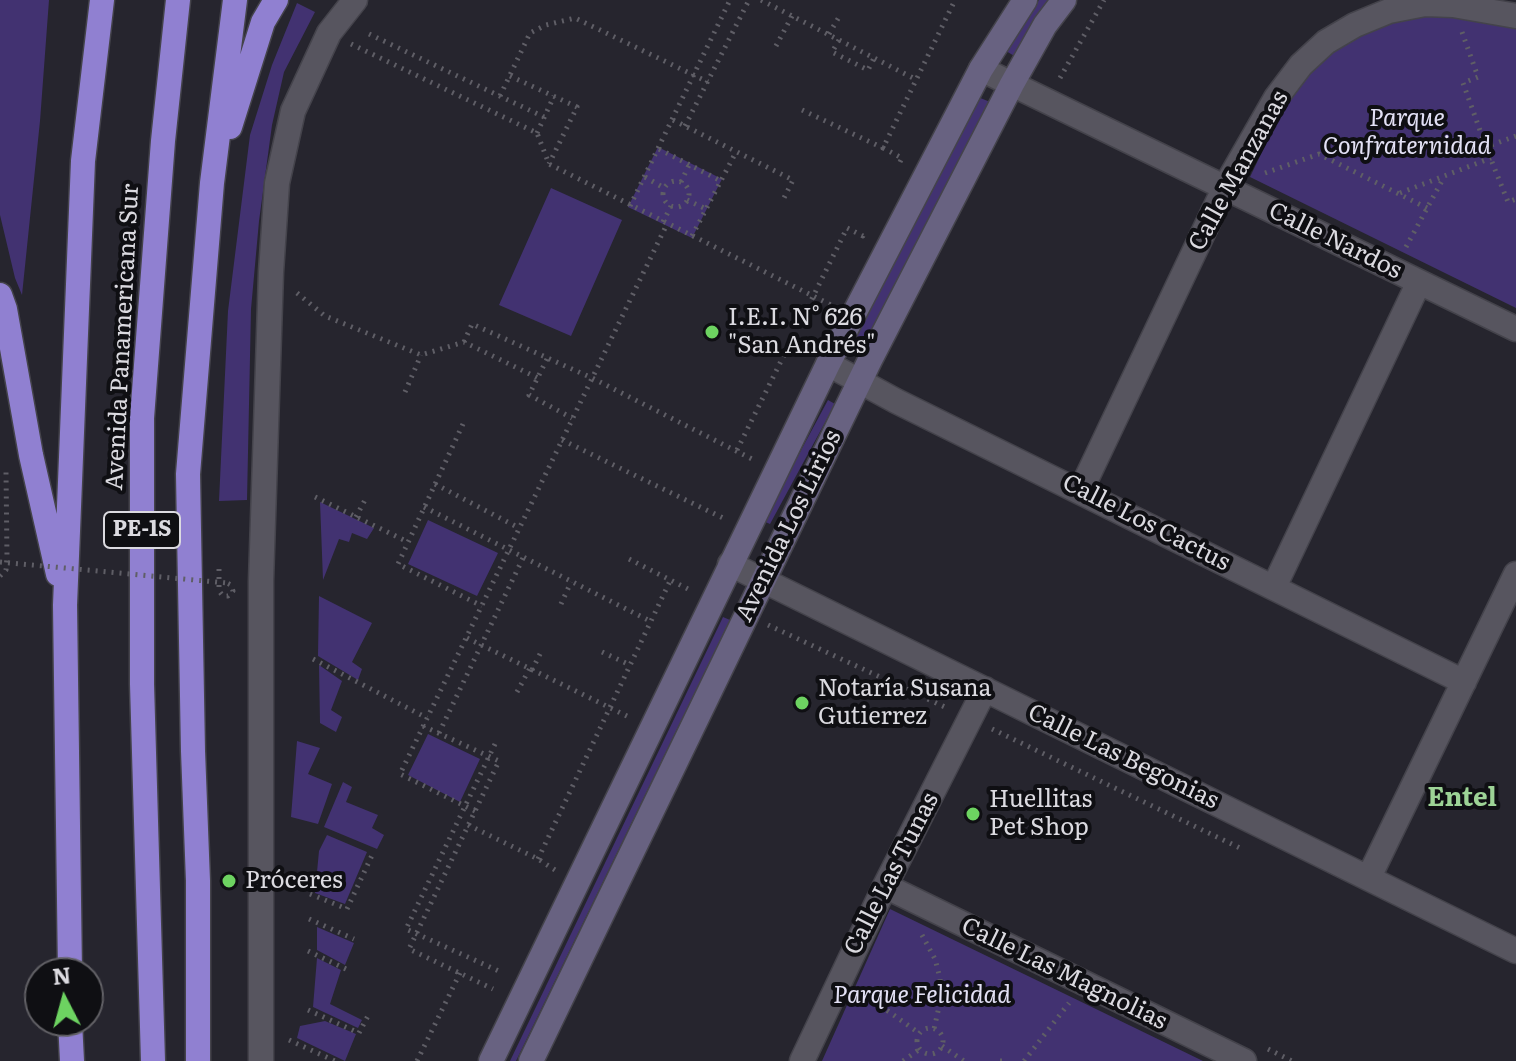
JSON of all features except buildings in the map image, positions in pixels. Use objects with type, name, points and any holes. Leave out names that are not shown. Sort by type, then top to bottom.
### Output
[{"type":"highway","points":[[83,161],[85,0]]},
{"type":"highway","name":"Avenida Panamericana Sur","points":[[70,957],[65,605],[83,161],[102,0]]},
{"type":"highway","name":"Avenida Panamericana Sur","points":[[153,1061],[142,684],[142,418],[161,156],[178,0]]},
{"type":"highway","points":[[198,1061],[198,881],[188,474],[212,183],[235,0]]},
{"type":"highway","points":[[212,183],[263,22],[276,0]]},
{"type":"highway","points":[[0,295],[31,455],[65,605]]},
{"type":"highway","points":[[71,1037],[72,1061]]},
{"type":"main road","name":"Avenida Los Lirios","points":[[491,1061],[828,364],[981,69],[1025,0]]},
{"type":"main road","name":"Avenida Los Lirios","points":[[531,1061],[762,578],[860,381],[1012,84],[1045,25],[1064,0]]},
{"type":"street","points":[[261,1061],[261,581],[271,272],[277,183],[293,111],[329,33],[355,0]]},
{"type":"street","name":"Calle Manzanas","points":[[1081,490],[1225,187],[1276,98],[1301,65],[1326,42],[1355,25],[1389,11],[1425,4],[1483,8],[1516,16]]},
{"type":"street","name":"Calle Nardos","points":[[981,69],[1225,187],[1400,259],[1419,282],[1516,329]]},
{"type":"street","points":[[1274,587],[1419,282]]},
{"type":"street","name":"Calle Los Cactus","points":[[828,364],[1464,682]]},
{"type":"street","name":"Calle Las Begonias","points":[[730,564],[1516,951]]},
{"type":"street","points":[[1369,877],[1516,574]]},
{"type":"street","name":"Calle Las Tunas","points":[[802,1061],[885,886],[985,689]]},
{"type":"street","name":"Calle Las Magnolias","points":[[885,886],[1244,1061]]},
{"type":"path","points":[[630,206],[730,0]]},
{"type":"path","points":[[685,126],[749,0]]},
{"type":"path","points":[[761,0],[917,80]]},
{"type":"path","points":[[883,148],[955,0]]},
{"type":"path","points":[[1057,83],[1104,0]]},
{"type":"path","points":[[776,46],[792,16]]},
{"type":"path","points":[[829,34],[839,17]]},
{"type":"path","points":[[500,96],[530,33],[546,25],[575,18],[708,82]]},
{"type":"path","points":[[1475,28],[1460,25],[1478,77],[1463,83],[1508,202],[1516,199]]},
{"type":"path","points":[[329,33],[537,133],[549,164],[853,316]]},
{"type":"path","points":[[369,34],[544,117]]},
{"type":"path","points":[[839,40],[832,52],[868,70],[874,58]]},
{"type":"path","points":[[510,76],[577,107],[549,164]]},
{"type":"path","points":[[537,133],[554,96]]},
{"type":"path","points":[[802,110],[902,158],[896,171]]},
{"type":"path","points":[[673,120],[793,180],[783,200]]},
{"type":"path","points":[[1486,147],[1516,136]]},
{"type":"path","points":[[659,149],[721,181]]},
{"type":"path","points":[[692,236],[736,152]]},
{"type":"path","points":[[1256,176],[1319,154],[1427,208]]},
{"type":"path","points":[[1399,194],[1491,158]]},
{"type":"path","points":[[1256,176],[1262,163]]},
{"type":"path","points":[[681,182],[689,165]]},
{"type":"path","points":[[1256,176],[1270,183]]},
{"type":"path","points":[[645,177],[664,188]]},
{"type":"path","points":[[1400,259],[1444,177]]},
{"type":"path","points":[[670,182],[681,182],[688,189],[687,200],[679,206],[671,206],[664,201],[664,188],[670,182]]},
{"type":"path","points":[[687,200],[706,209]]},
{"type":"path","points":[[475,811],[400,774],[592,378],[671,206]]},
{"type":"path","points":[[737,450],[847,228],[863,236],[870,223]]},
{"type":"path","points":[[1392,242],[1400,259]]},
{"type":"path","points":[[271,272],[325,316],[421,355],[464,342],[538,378]]},
{"type":"path","points":[[464,342],[472,324],[592,378],[753,458]]},
{"type":"path","points":[[405,392],[421,355]]},
{"type":"path","points":[[547,359],[529,395],[572,418]]},
{"type":"path","points":[[463,424],[398,564],[482,606]]},
{"type":"path","points":[[562,440],[723,518]]},
{"type":"path","points":[[435,484],[519,528]]},
{"type":"path","points":[[315,497],[408,542]]},
{"type":"path","points":[[356,517],[366,498]]},
{"type":"path","points":[[424,507],[650,621]]},
{"type":"path","points":[[0,525],[6,526],[7,557],[6,570],[0,576]]},
{"type":"path","points":[[439,733],[523,558]]},
{"type":"path","points":[[538,859],[670,581],[629,559]]},
{"type":"path","points":[[0,562],[227,583],[233,591],[228,596],[223,596],[219,591],[219,564]]},
{"type":"path","points":[[561,604],[571,582]]},
{"type":"path","points":[[745,615],[793,634],[957,713]]},
{"type":"path","points":[[467,638],[652,728]]},
{"type":"path","points":[[517,692],[541,652]]},
{"type":"path","points":[[602,652],[630,665]]},
{"type":"path","points":[[313,659],[427,718]]},
{"type":"path","points":[[423,726],[499,761],[409,949],[493,989]]},
{"type":"path","points":[[495,744],[406,929],[501,972]]},
{"type":"path","points":[[468,825],[555,868]]},
{"type":"path","points":[[310,894],[347,909],[374,851]]},
{"type":"path","points":[[309,919],[354,939]]},
{"type":"path","points":[[914,926],[926,941],[940,978],[941,998],[934,1029]]},
{"type":"path","points":[[308,951],[346,969]]},
{"type":"path","points":[[417,1061],[460,973]]},
{"type":"path","points":[[840,978],[919,1033]]},
{"type":"path","points":[[1024,1061],[1084,983]]},
{"type":"path","points":[[308,1010],[359,1033],[370,1012]]},
{"type":"path","points":[[925,1029],[934,1029],[942,1035],[942,1046],[929,1054],[920,1049],[917,1039],[925,1029]]},
{"type":"path","points":[[289,1040],[335,1061]]},
{"type":"path","points":[[942,1046],[964,1061]]},
{"type":"path","points":[[903,1061],[920,1049]]},
{"type":"path","points":[[1000,1061],[1007,1061]]},
{"type":"green space","points":[[0,0],[49,0],[22,295],[0,215]]},
{"type":"green space","points":[[1039,0],[1051,0],[1016,57],[1006,51]]},
{"type":"green space","points":[[297,3],[315,12],[284,72],[272,125],[251,309],[247,500],[219,501],[228,311],[250,135],[272,65]]},
{"type":"green space","name":"Parque Confraternidad","points":[[1440,14],[1516,25],[1516,308],[1250,177],[1285,104],[1297,85],[1328,53],[1368,29],[1416,16]]},
{"type":"green space","points":[[978,97],[990,102],[867,347],[853,343]]},
{"type":"green space","points":[[658,147],[722,179],[692,238],[628,207]]},
{"type":"green space","points":[[551,188],[622,220],[571,336],[499,305]]},
{"type":"green space","points":[[828,400],[835,404],[770,524],[763,521]]},
{"type":"green space","points":[[320,502],[374,528],[367,539],[352,533],[349,542],[339,539],[323,580]]},
{"type":"green space","points":[[428,520],[498,553],[477,596],[408,564]]},
{"type":"green space","points":[[319,596],[372,623],[352,662],[362,669],[358,680],[318,656]]},
{"type":"green space","points":[[723,617],[730,620],[516,1061],[510,1061]]},
{"type":"green space","points":[[319,665],[342,681],[331,710],[342,717],[336,732],[320,723]]},
{"type":"green space","points":[[428,734],[480,759],[460,802],[408,775]]},
{"type":"green space","points":[[297,741],[320,748],[308,774],[332,784],[318,824],[291,817]]},
{"type":"green space","points":[[343,782],[352,787],[346,802],[378,815],[372,828],[384,835],[377,849],[324,827]]},
{"type":"green space","points":[[327,835],[367,852],[345,904],[315,893],[319,851]]},
{"type":"green space","name":"Parque Felicidad","points":[[890,909],[1203,1061],[822,1061]]},
{"type":"green space","points":[[317,927],[354,943],[345,965],[317,950]]},
{"type":"green space","points":[[317,958],[341,970],[330,1004],[362,1020],[358,1028],[313,1007]]},
{"type":"green space","points":[[325,1021],[356,1034],[345,1061],[297,1038],[300,1026]]},
{"type":"place","name":"I.E.I. N° 626 \"San Andrés\"","points":[[712,332]]},
{"type":"place","name":"Notaría Susana Gutierrez","points":[[802,703]]},
{"type":"place","name":"Huellitas Pet Shop","points":[[973,814]]},
{"type":"place","name":"Próceres","points":[[229,881]]},
{"type":"district","name":"Entel","points":[[1462,798]]}]
